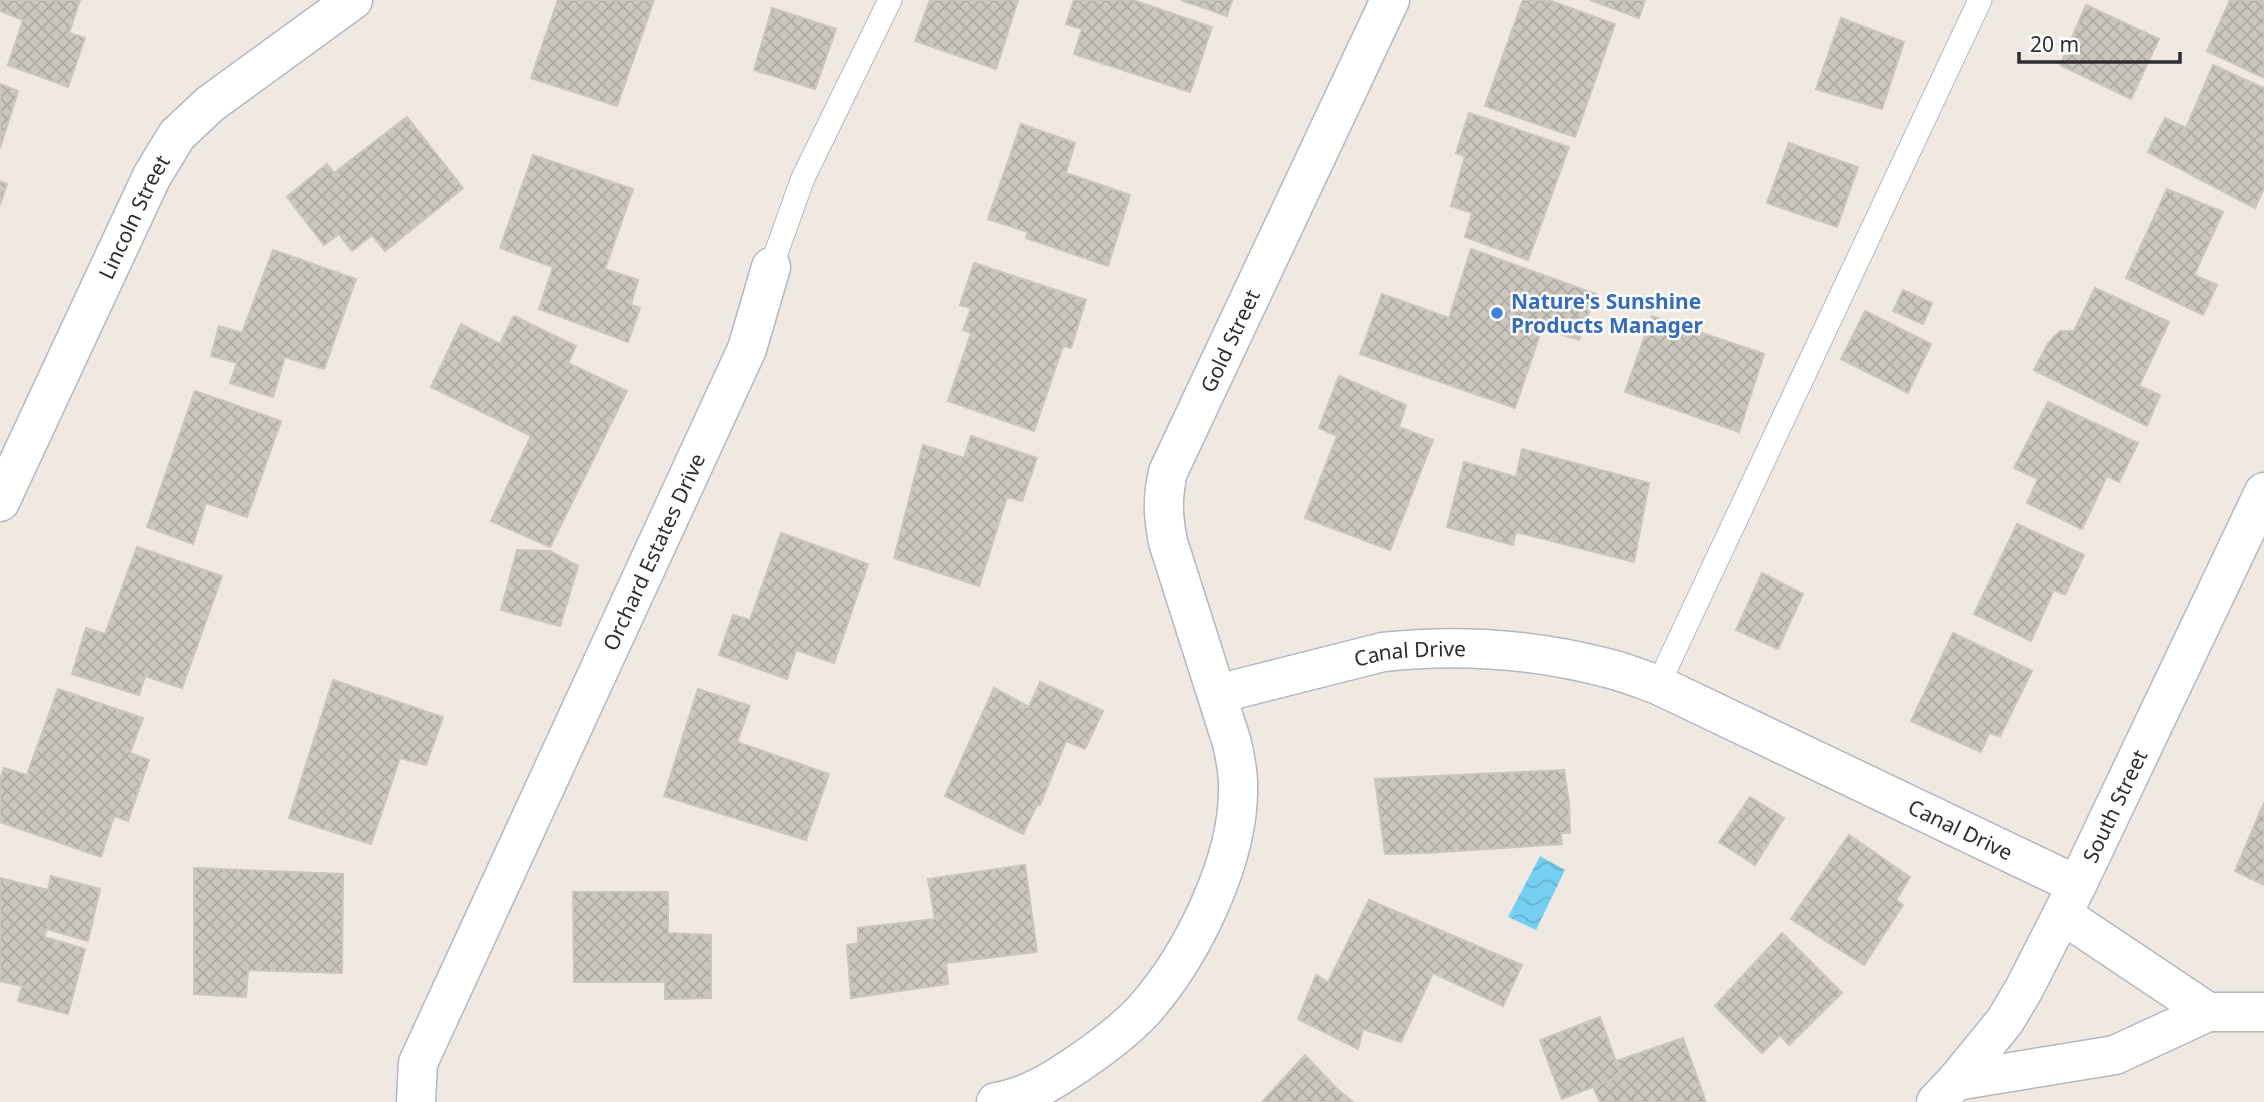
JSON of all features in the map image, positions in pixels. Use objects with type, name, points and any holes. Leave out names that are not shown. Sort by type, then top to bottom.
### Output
[{"type":"street","name":"Lincoln Street","points":[[0,502],[152,176],[177,135],[210,104],[353,0]]},
{"type":"street","name":"Gold Street","points":[[1217,694],[1168,542],[1162,497],[1168,472],[1390,0]]},
{"type":"street","name":"Orchard Estates Drive","points":[[416,1102],[418,1063],[747,349],[771,267]]},
{"type":"street","name":"South Street","points":[[1946,1091],[2005,1021],[2024,989],[2070,900],[2264,492]]},
{"type":"street","name":"Canal Drive","points":[[1217,694],[1383,652],[1431,648],[1492,650],[1560,657],[1609,668],[1658,685],[2070,900],[2208,1012]]},
{"type":"street","points":[[996,1102],[1010,1100],[1062,1075],[1124,1030],[1172,975],[1191,945],[1222,873],[1237,810],[1237,764],[1217,694]]},
{"type":"street","points":[[1946,1091],[2115,1055],[2208,1012],[2264,1012]]},
{"type":"lane","name":"Orchard Estates Drive","points":[[771,267],[803,178],[890,0]]},
{"type":"lane","points":[[1658,685],[1980,0]]},
{"type":"water","points":[[1540,856],[1565,870],[1536,930],[1508,917]]},
{"type":"building","points":[[0,0],[80,0],[69,33],[85,38],[68,87],[8,65],[23,20],[0,11]]},
{"type":"building","points":[[558,0],[654,0],[617,106],[531,78]]},
{"type":"building","points":[[930,0],[1018,0],[996,69],[915,41]]},
{"type":"building","points":[[1074,0],[1133,0],[1212,27],[1190,92],[1074,54],[1082,29],[1066,24]]},
{"type":"building","points":[[1181,0],[1232,0],[1227,16]]},
{"type":"building","points":[[1523,0],[1548,0],[1615,24],[1575,137],[1485,106]]},
{"type":"building","points":[[1590,0],[1645,0],[1639,18]]},
{"type":"building","points":[[2230,0],[2264,0],[2264,78],[2207,51]]},
{"type":"building","points":[[2086,5],[2159,39],[2131,99],[2060,65]]},
{"type":"building","points":[[772,8],[836,29],[815,89],[754,70]]},
{"type":"building","points":[[1841,18],[1904,42],[1882,109],[1816,89]]},
{"type":"building","points":[[2213,65],[2264,88],[2264,188],[2255,208],[2148,152],[2165,118],[2186,128]]},
{"type":"building","points":[[0,84],[18,91],[0,148]]},
{"type":"building","points":[[1469,113],[1569,147],[1528,260],[1465,237],[1472,213],[1451,206],[1465,156],[1456,153]]},
{"type":"building","points":[[407,117],[463,188],[385,251],[372,235],[352,251],[339,234],[324,245],[287,197],[327,164],[334,173]]},
{"type":"building","points":[[1021,124],[1075,143],[1066,173],[1130,195],[1108,266],[1026,238],[1028,232],[988,219]]},
{"type":"building","points":[[1789,143],[1858,167],[1837,227],[1767,203]]},
{"type":"building","points":[[533,155],[633,189],[605,269],[638,280],[631,305],[640,308],[628,342],[539,309],[553,267],[500,248]]},
{"type":"building","points":[[0,181],[7,184],[0,205]]},
{"type":"building","points":[[2167,189],[2223,212],[2194,275],[2217,285],[2203,315],[2126,278]]},
{"type":"building","points":[[1471,249],[1596,294],[1579,340],[1542,328],[1515,408],[1360,354],[1382,294],[1449,318]]},
{"type":"building","points":[[273,250],[356,279],[324,369],[285,357],[273,397],[230,383],[237,363],[211,356],[219,326],[242,333]]},
{"type":"building","points":[[974,263],[1086,300],[1071,348],[1063,346],[1034,431],[948,401],[971,333],[963,330],[971,308],[960,305]]},
{"type":"building","points":[[2095,288],[2169,322],[2139,386],[2160,395],[2147,426],[2034,370],[2048,343],[2060,331],[2074,331]]},
{"type":"building","points":[[1903,290],[1932,303],[1923,324],[1893,311]]},
{"type":"building","points":[[1865,311],[1931,344],[1908,393],[1841,359]]},
{"type":"building","points":[[514,316],[576,346],[568,363],[627,391],[550,547],[491,521],[531,436],[431,387],[461,324],[500,344]]},
{"type":"building","points":[[1652,316],[1764,354],[1739,432],[1625,392]]},
{"type":"building","points":[[1339,376],[1406,405],[1399,427],[1433,440],[1390,550],[1305,518],[1337,436],[1319,428]]},
{"type":"building","points":[[195,391],[281,421],[247,517],[206,503],[193,544],[147,527]]},
{"type":"building","points":[[2048,402],[2138,443],[2119,482],[2107,476],[2082,529],[2027,503],[2038,479],[2014,468]]},
{"type":"building","points":[[971,436],[1037,458],[1022,501],[1007,497],[979,586],[894,558],[923,445],[964,458]]},
{"type":"building","points":[[1522,449],[1649,483],[1634,562],[1516,532],[1513,545],[1447,527],[1464,462],[1516,477]]},
{"type":"building","points":[[2017,524],[2084,555],[2065,595],[2054,590],[2031,641],[1974,614]]},
{"type":"building","points":[[781,533],[868,564],[834,663],[796,650],[787,679],[719,655],[733,615],[750,620]]},
{"type":"building","points":[[137,547],[222,576],[182,688],[145,676],[139,695],[72,674],[86,628],[105,634]]},
{"type":"building","points":[[517,550],[550,551],[578,566],[560,626],[501,610]]},
{"type":"building","points":[[1762,573],[1803,594],[1778,649],[1736,630]]},
{"type":"building","points":[[1953,633],[2032,671],[2000,736],[1989,733],[1981,752],[1911,721]]},
{"type":"building","points":[[333,680],[443,717],[426,765],[400,758],[371,844],[289,818]]},
{"type":"building","points":[[1040,682],[1103,711],[1085,749],[1066,741],[1040,805],[1037,805],[1023,834],[945,796],[994,688],[1029,707]]},
{"type":"building","points":[[58,689],[143,718],[130,753],[149,760],[128,821],[114,816],[101,857],[0,822],[0,779],[4,768],[27,775]]},
{"type":"building","points":[[698,689],[750,706],[737,742],[829,774],[806,840],[664,796]]},
{"type":"building","points":[[1564,770],[1570,833],[1561,833],[1562,844],[1385,854],[1375,779]]},
{"type":"building","points":[[1750,797],[1784,818],[1755,865],[1719,842]]},
{"type":"building","points":[[2264,803],[2264,885],[2235,871]]},
{"type":"building","points":[[1849,835],[1910,877],[1896,900],[1903,905],[1864,965],[1791,919]]},
{"type":"building","points":[[1025,865],[1037,952],[946,963],[948,984],[851,998],[847,945],[858,943],[858,928],[935,919],[928,879]]},
{"type":"building","points":[[194,868],[343,874],[342,973],[248,970],[246,997],[194,994]]},
{"type":"building","points":[[51,876],[100,889],[88,941],[47,929],[44,937],[85,949],[68,1014],[18,1001],[22,986],[0,981],[0,878],[48,890]]},
{"type":"building","points":[[573,892],[668,892],[668,933],[711,935],[711,998],[665,999],[665,982],[574,982]]},
{"type":"building","points":[[1369,900],[1522,965],[1503,1006],[1433,973],[1401,1042],[1363,1029],[1358,1049],[1298,1019],[1316,975],[1328,982]]},
{"type":"building","points":[[1782,933],[1842,993],[1789,1045],[1780,1035],[1762,1053],[1715,1006]]},
{"type":"building","points":[[1600,1017],[1621,1076],[1562,1099],[1540,1040]]},
{"type":"building","points":[[1683,1038],[1706,1102],[1600,1102],[1593,1087],[1621,1076],[1616,1061]]},
{"type":"building","points":[[1305,1055],[1336,1088],[1353,1102],[1262,1102]]},
{"type":"place","name":"Nature's Sunshine Products Manager","points":[[1497,313]]}]
